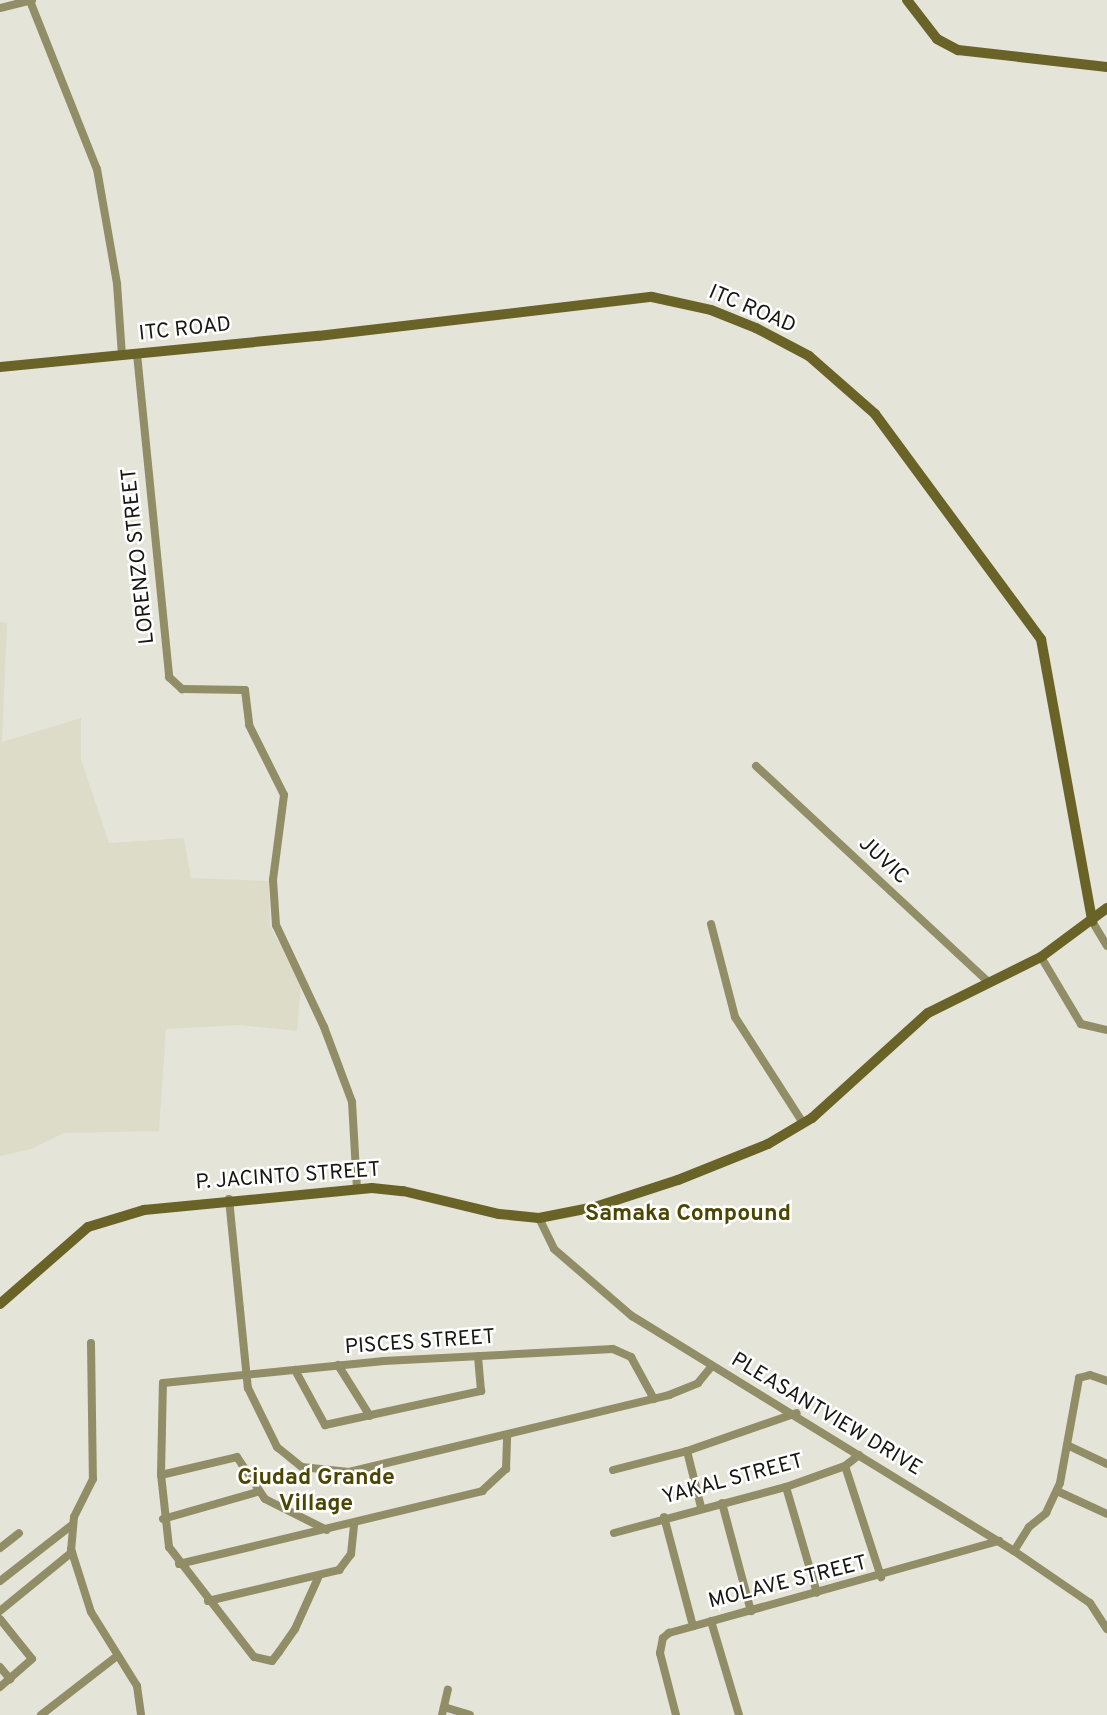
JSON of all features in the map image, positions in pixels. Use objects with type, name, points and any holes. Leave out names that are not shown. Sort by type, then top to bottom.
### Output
[{"type":"street","points":[[0,8],[31,0],[97,169],[117,284],[122,355]]},
{"type":"street","points":[[907,0],[937,39],[958,50],[1107,67]]},
{"type":"street","name":"ITC ROAD","points":[[0,367],[652,297],[711,310],[809,356],[875,414],[1041,639],[1092,921],[1107,946]]},
{"type":"street","name":"LORENZO STREET","points":[[137,354],[169,677],[181,689],[240,687],[246,692],[249,725],[284,795],[273,880],[276,925],[324,1027],[352,1102],[358,1189]]},
{"type":"street","name":"JUVIC","points":[[756,766],[987,981]]},
{"type":"street","name":"P. JACINTO STREET","points":[[0,1304],[94,1224],[144,1210],[229,1199],[358,1189],[402,1191],[499,1214],[539,1218],[595,1207],[678,1180],[757,1148],[803,1124],[835,1102],[928,1013],[987,981],[1041,957],[1107,908]]},
{"type":"street","points":[[711,924],[735,1017],[803,1124]]},
{"type":"street","points":[[1041,957],[1081,1024],[1107,1030]]},
{"type":"street","points":[[229,1199],[245,1374],[260,1419],[277,1447],[302,1467],[319,1472],[349,1472],[654,1399],[691,1387],[712,1366]]},
{"type":"street","name":"PLEASANTVIEW DRIVE","points":[[539,1218],[546,1239],[563,1258],[632,1316],[712,1366],[796,1413],[999,1541],[1090,1603],[1107,1629]]},
{"type":"street","points":[[91,1343],[93,1479],[72,1525],[72,1552],[91,1612],[136,1686],[141,1715]]},
{"type":"street","name":"PISCES STREET","points":[[161,1475],[163,1383],[338,1365],[619,1350],[631,1357],[654,1399]]},
{"type":"street","points":[[295,1370],[325,1425],[481,1391],[478,1356]]},
{"type":"street","points":[[338,1365],[370,1416]]},
{"type":"street","points":[[1014,1551],[1029,1527],[1046,1513],[1057,1491],[1079,1378],[1090,1375],[1107,1381]]},
{"type":"street","points":[[613,1470],[687,1451],[796,1413]]},
{"type":"street","points":[[179,1564],[354,1524],[490,1487],[506,1469],[507,1435]]},
{"type":"street","points":[[1067,1445],[1107,1464]]},
{"type":"street","points":[[687,1451],[701,1507]]},
{"type":"street","name":"YAKAL STREET","points":[[614,1533],[701,1507],[786,1487],[845,1466],[859,1455]]},
{"type":"street","points":[[318,1578],[295,1629],[272,1661],[254,1657],[179,1564],[169,1546],[163,1519],[161,1475],[237,1457],[257,1492],[327,1530]]},
{"type":"street","points":[[845,1466],[881,1577]]},
{"type":"street","points":[[786,1487],[817,1593]]},
{"type":"street","points":[[1057,1491],[1107,1514]]},
{"type":"street","points":[[163,1519],[257,1492]]},
{"type":"street","points":[[722,1503],[751,1611]]},
{"type":"street","points":[[664,1517],[693,1626]]},
{"type":"street","points":[[208,1601],[318,1578],[345,1564],[354,1544],[354,1524]]},
{"type":"street","points":[[0,1581],[72,1525]]},
{"type":"street","points":[[0,1548],[19,1533]]},
{"type":"street","name":"MOLAVE STREET","points":[[676,1715],[661,1643],[669,1633],[881,1577],[999,1541]]},
{"type":"street","points":[[0,1611],[72,1552]]},
{"type":"street","points":[[0,1619],[32,1659],[0,1687]]},
{"type":"street","points":[[711,1621],[739,1715]]},
{"type":"street","points":[[41,1715],[117,1656]]},
{"type":"street","points":[[0,1667],[10,1679]]},
{"type":"street","points":[[448,1690],[443,1711],[470,1715]]},
{"type":"shaded area","points":[[0,622],[7,623],[2,742],[81,718],[81,760],[109,843],[184,838],[191,878],[269,881],[270,926],[301,985],[297,1031],[240,1025],[166,1029],[159,1131],[64,1133],[31,1149],[0,1156]]},
{"type":"district","name":"Samaka Compound","points":[[688,1215]]},
{"type":"district","name":"Ciudad Grande Village","points":[[316,1492]]}]
